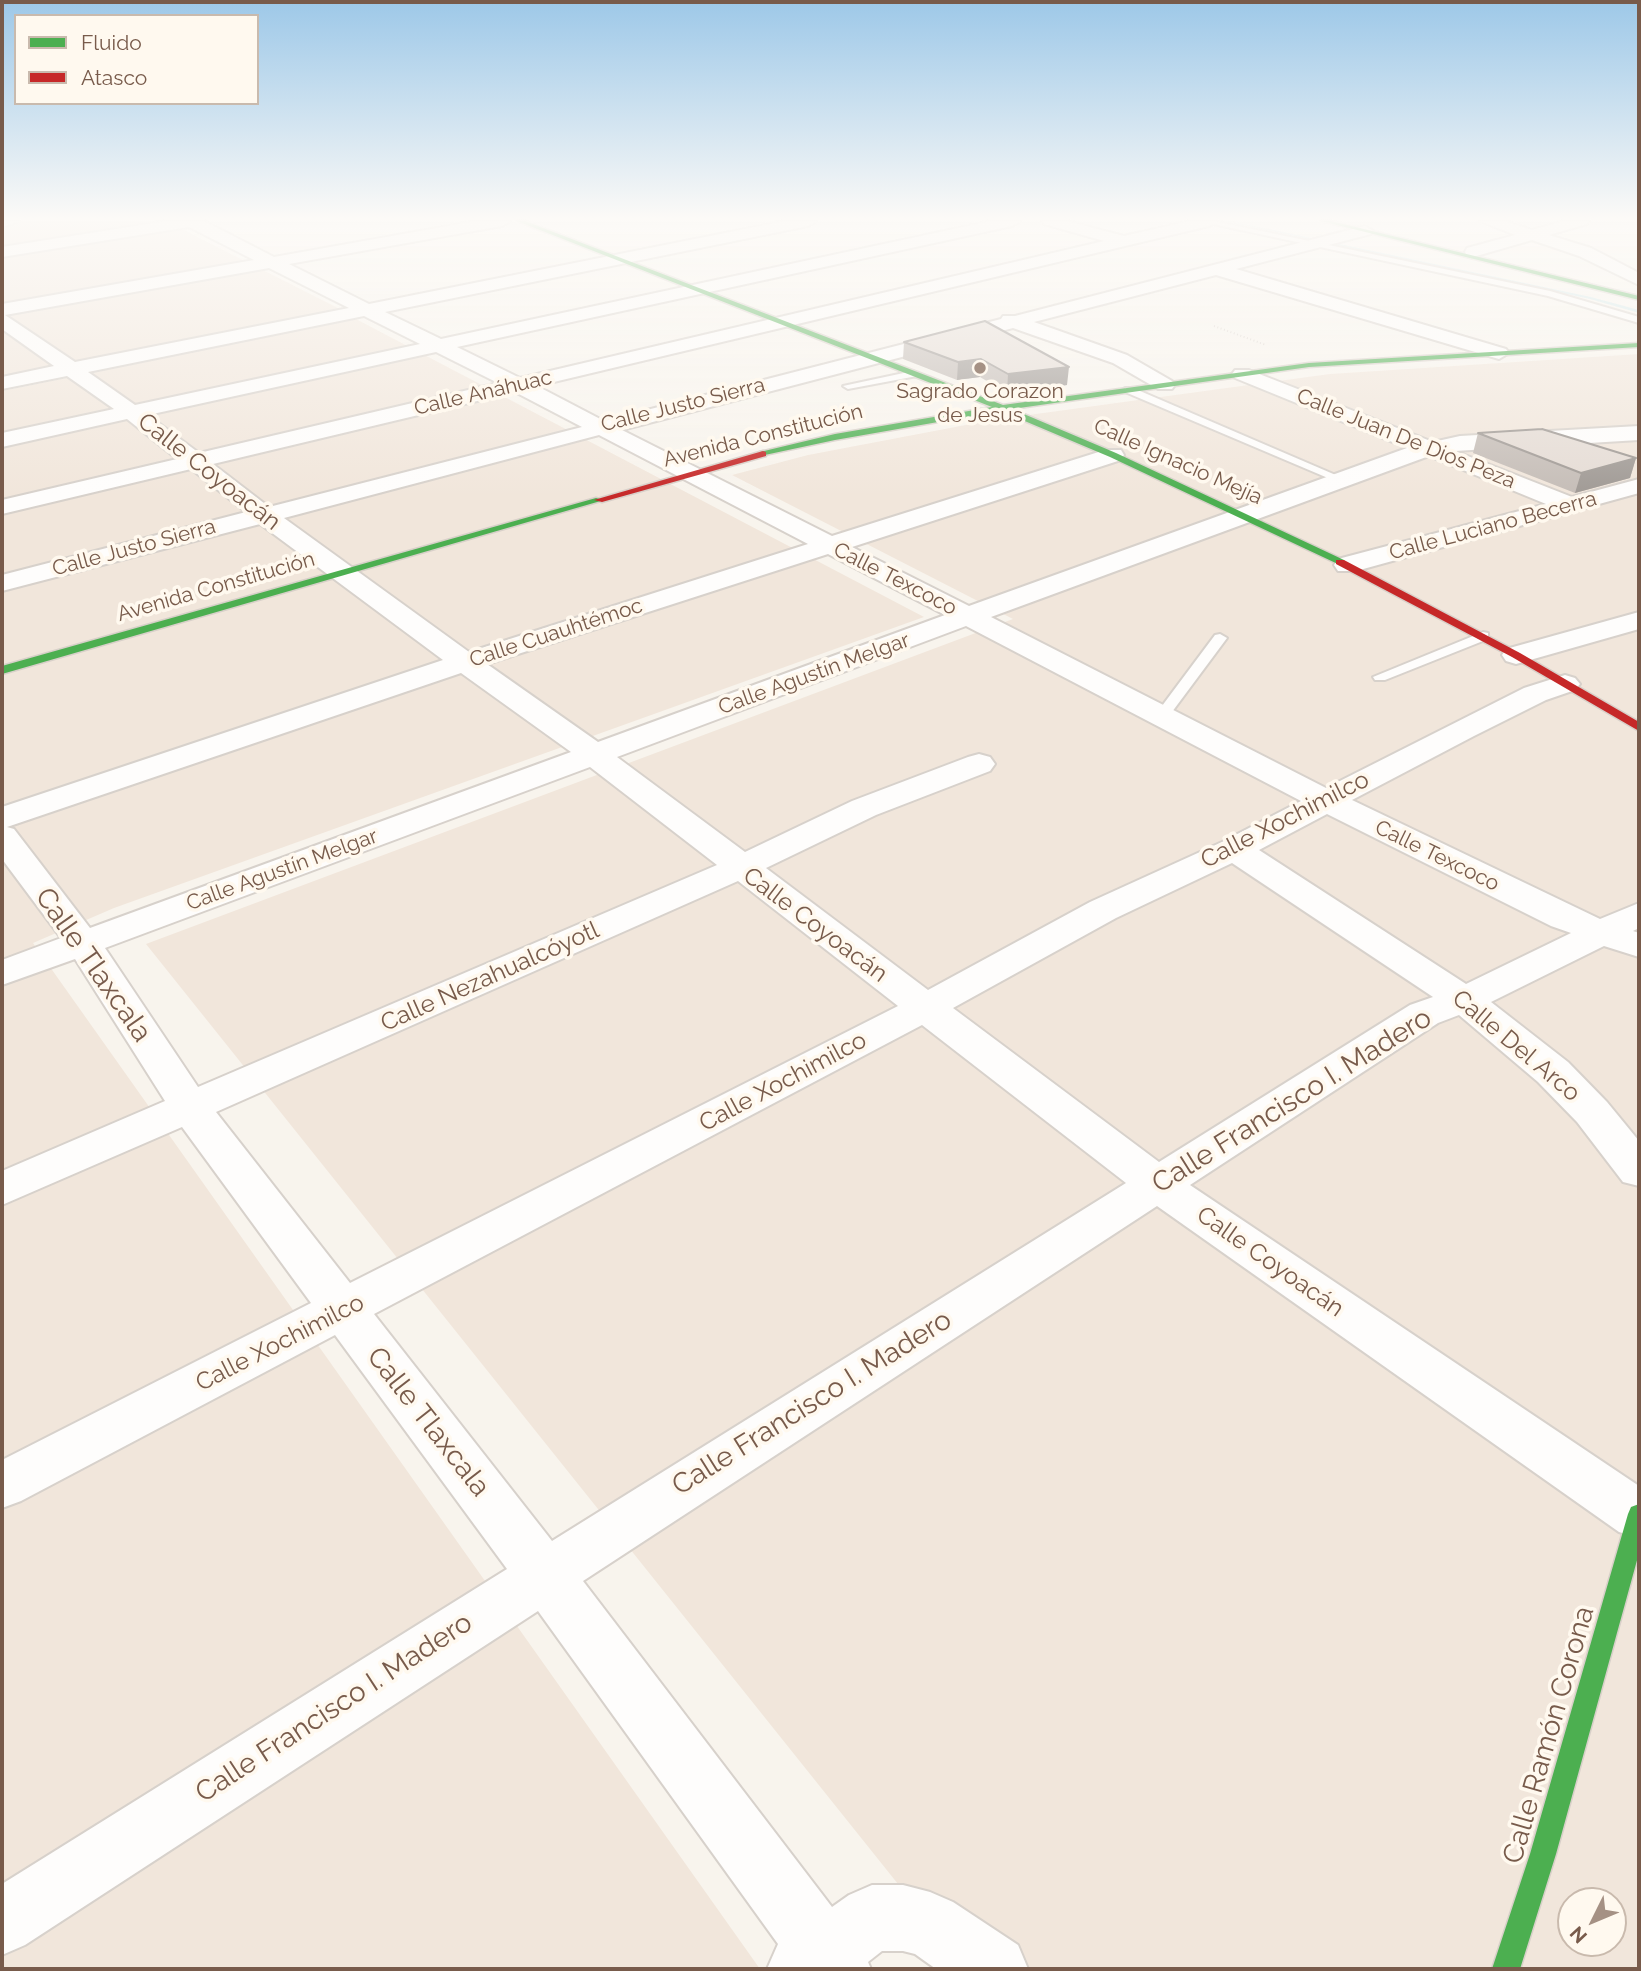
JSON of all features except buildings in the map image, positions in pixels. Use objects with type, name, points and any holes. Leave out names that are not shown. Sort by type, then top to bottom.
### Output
[{"type":"main road","name":"Calle Ignacio Mejía","points":[[755,313],[1002,408],[1243,514],[1483,636],[1639,727]]},
{"type":"main road","name":"Avenida Constitución","points":[[2,670],[691,474],[835,437],[1002,408],[1242,374],[1358,361],[1639,345]]},
{"type":"main road","name":"Calle Ramón Corona","points":[[1506,1969],[1543,1854],[1639,1515]]},
{"type":"street","points":[[2,383],[346,313]]},
{"type":"street","name":"Calle Texcoco","points":[[374,313],[1161,717],[1564,918],[1627,931]]},
{"type":"street","points":[[2,440],[589,313]]},
{"type":"street","name":"Calle Anáhuac","points":[[2,508],[823,313]]},
{"type":"street","points":[[991,313],[1120,359],[1165,385]]},
{"type":"street","name":"Calle Justo Sierra","points":[[2,583],[1045,313]]},
{"type":"street","points":[[1364,313],[1499,353]]},
{"type":"street","name":"Calle Coyoacán","points":[[2,320],[130,411],[341,574],[595,755],[1157,1184],[1639,1515]]},
{"type":"street","name":"Calle Juan De Dios Peza","points":[[1242,374],[1569,504]]},
{"type":"street","name":"Calle Agustín Melgar","points":[[2,973],[1428,447],[1496,440],[1639,433]]},
{"type":"street","name":"Calle Cuauhtémoc","points":[[2,818],[465,662],[1113,455]]},
{"type":"street","name":"Calle Luciano Becerra","points":[[1347,565],[1639,486]]},
{"type":"street","points":[[1597,498],[1629,512]]},
{"type":"street","points":[[1516,654],[1639,620]]},
{"type":"street","name":"Calle Xochimilco","points":[[2,1485],[925,1008],[1102,910],[1234,849],[1475,723],[1535,694],[1565,684]]},
{"type":"street","name":"Calle Nezahualcóyotl","points":[[2,1189],[740,867],[864,808],[979,764]]},
{"type":"street","name":"Calle Tlaxcala","points":[[2,836],[83,943],[190,1108],[544,1574],[821,1963]]},
{"type":"street","name":"Calle Del Arco","points":[[1234,849],[1464,1000],[1553,1072],[1592,1112],[1639,1171]]},
{"type":"street","name":"Calle Francisco I. Madero","points":[[2,1922],[1424,1014],[1464,1000],[1627,931]]},
{"type":"street","points":[[821,1963],[872,1918],[903,1919],[930,1925],[994,1969]]},
{"type":"lane","points":[[1615,313],[1639,320]]},
{"type":"lane","points":[[848,387],[913,374]]},
{"type":"lane","points":[[1129,390],[1339,479]]},
{"type":"lane","points":[[1380,677],[1483,636]]},
{"type":"lane","points":[[1161,717],[1220,638]]},
{"type":"shaded area","points":[[2,313],[320,313],[2,376]]},
{"type":"shaded area","points":[[356,319],[924,617],[114,908],[33,943],[760,1969],[2,1969],[2,391]]},
{"type":"shaded area","points":[[1639,354],[1639,1969],[966,1969],[146,944],[1013,619],[732,475],[808,455],[992,420],[1330,374]]},
{"type":"traffic: fast","points":[[757,313],[1002,408],[1113,455],[1340,562]]},
{"type":"traffic: fast","points":[[763,454],[835,437],[1002,408],[1309,365],[1639,345]]},
{"type":"traffic: fast","points":[[2,670],[599,500]]},
{"type":"traffic: fast","points":[[1506,1969],[1543,1854],[1639,1514]]},
{"type":"traffic: jam","points":[[599,500],[763,454]]},
{"type":"traffic: jam","points":[[1340,562],[1516,655],[1639,727]]},
{"type":"place","name":"Sagrado Corazon de Jesus","points":[[980,368]]}]
